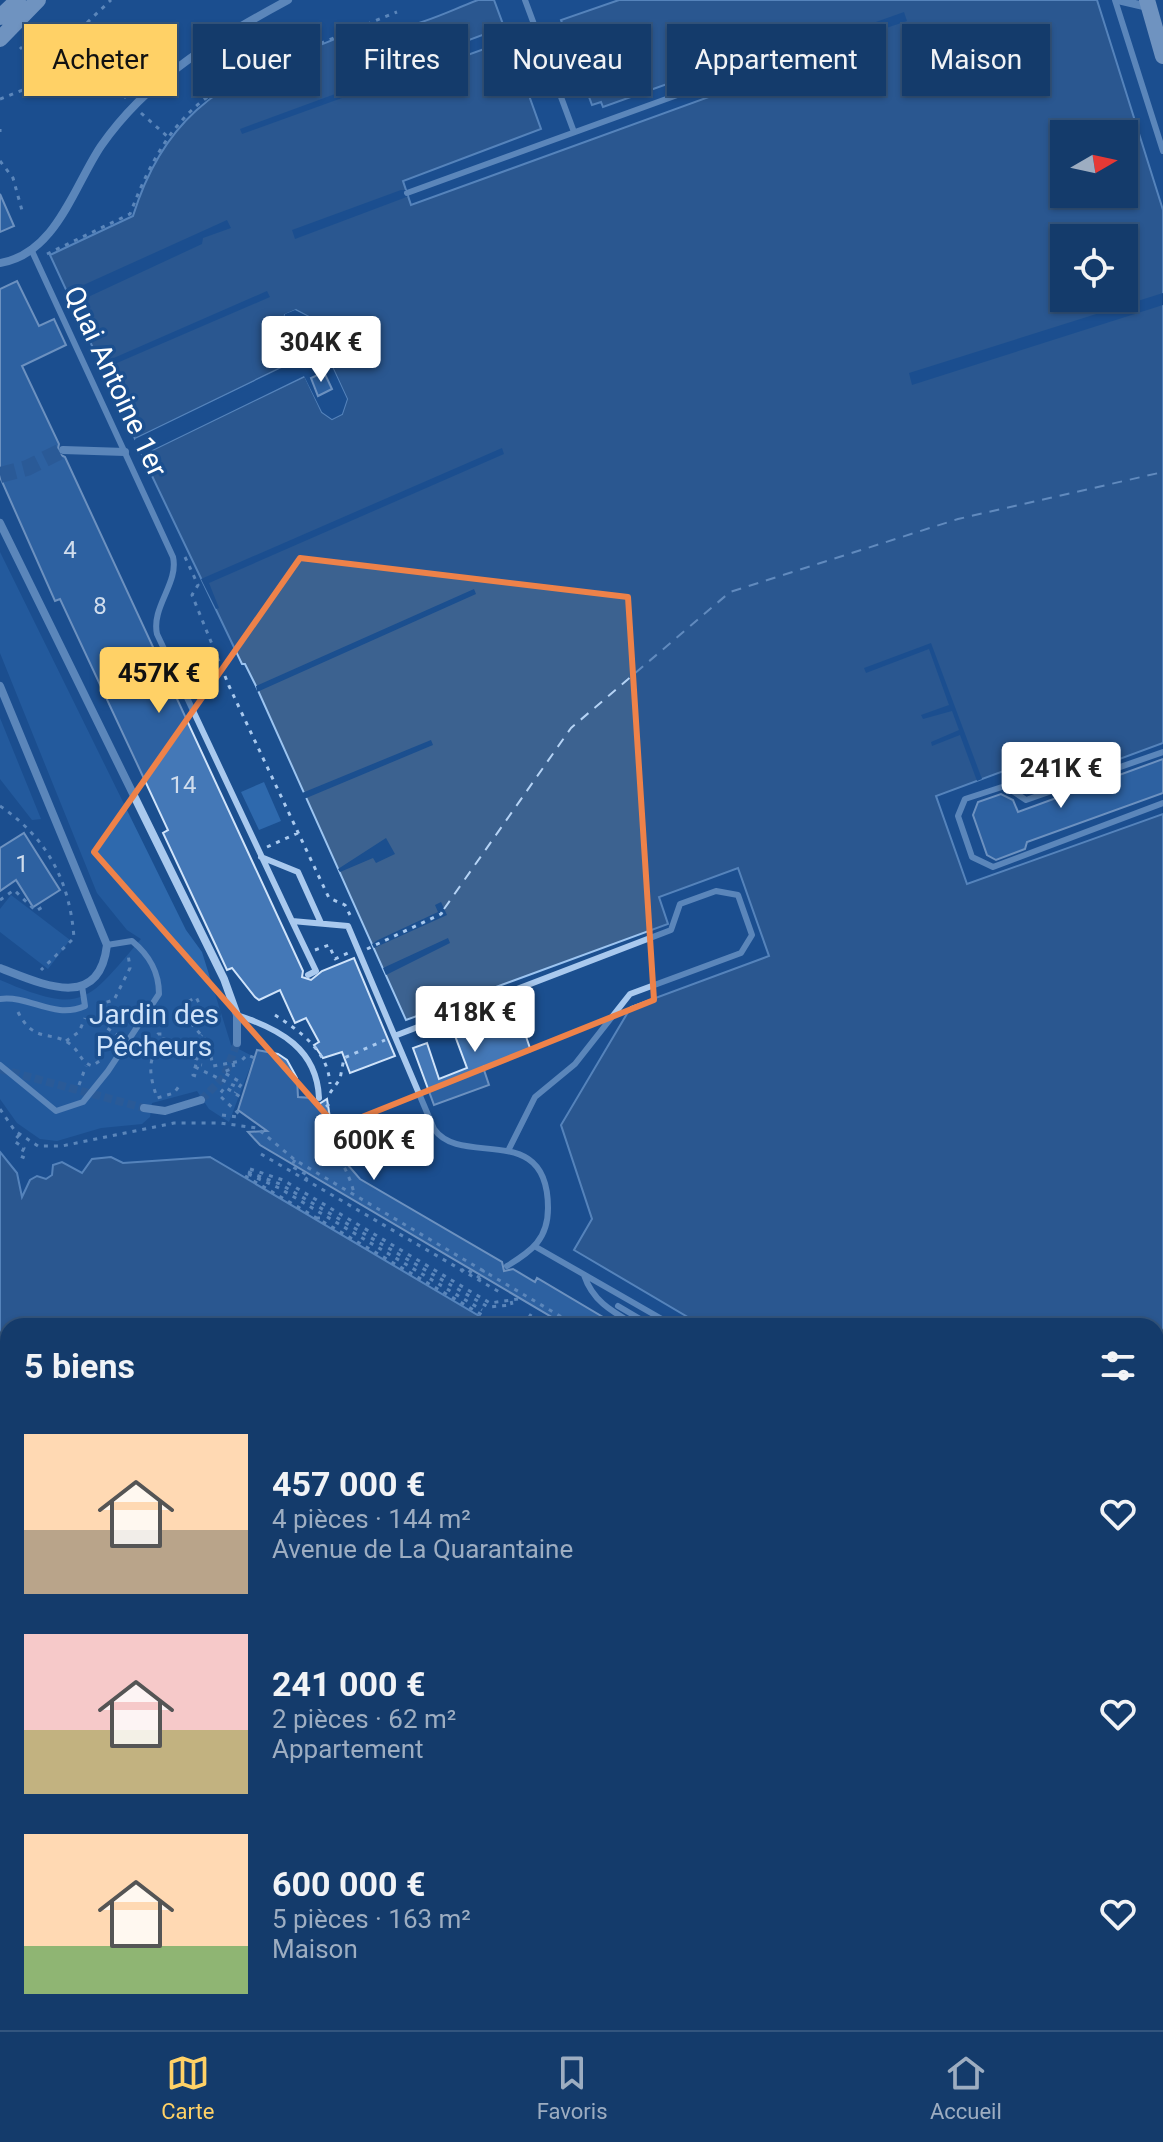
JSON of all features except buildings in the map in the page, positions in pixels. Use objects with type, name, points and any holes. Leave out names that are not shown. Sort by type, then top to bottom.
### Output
[{"type":"main road","points":[[0,17],[18,0]]},
{"type":"main road","points":[[0,39],[38,0]]},
{"type":"main road","points":[[1148,4],[1163,56]]},
{"type":"main road","points":[[0,51],[17,24]]},
{"type":"street","points":[[0,263],[31,249],[60,218],[101,146],[144,95],[201,48],[288,0]]},
{"type":"street","points":[[1116,0],[1148,4]]},
{"type":"street","points":[[63,450],[125,452]]},
{"type":"street","points":[[0,523],[224,979],[237,1015],[237,1043]]},
{"type":"street","points":[[0,686],[107,945],[105,965],[94,979],[82,986],[56,989],[0,968]]},
{"type":"street","points":[[144,1108],[165,1111],[201,1100]]},
{"type":"lane","points":[[525,0],[574,132]]},
{"type":"lane","points":[[1116,0],[1163,151]]},
{"type":"lane","points":[[407,193],[674,96]]},
{"type":"lane","name":"Quai Antoine 1er","points":[[31,249],[175,563],[157,613],[157,634],[260,854]]},
{"type":"lane","points":[[1163,752],[1026,800],[1005,786],[965,799],[958,816],[972,857],[993,867],[1163,803]]},
{"type":"lane","points":[[260,854],[316,971],[308,975]]},
{"type":"lane","points":[[260,854],[298,872],[321,923]]},
{"type":"lane","points":[[397,1035],[671,930],[680,904],[716,891],[738,895],[752,935],[741,953],[630,994],[575,1064],[535,1097],[509,1149]]},
{"type":"lane","points":[[292,921],[348,926],[363,949],[434,1129],[442,1141],[457,1146],[509,1149],[524,1157],[544,1182],[548,1218],[536,1247],[507,1266]]},
{"type":"lane","points":[[0,1065],[56,1111],[83,1102],[157,1001],[159,987],[148,956],[132,941],[107,945]]},
{"type":"lane","points":[[0,999],[13,998],[54,1011],[85,1006],[82,986]]},
{"type":"lane","points":[[237,1015],[283,1035],[305,1053],[316,1073],[319,1098]]},
{"type":"lane","points":[[536,1247],[660,1318]]},
{"type":"lane","points":[[584,1274],[590,1291],[602,1305],[624,1318]]},
{"type":"lane","points":[[618,1306],[638,1318]]},
{"type":"path","points":[[86,24],[111,0]]},
{"type":"path","points":[[47,261],[45,255],[130,214],[146,172],[160,148],[207,96],[251,69],[397,12]]},
{"type":"path","points":[[0,99],[24,90]]},
{"type":"path","points":[[0,161],[13,178],[23,214]]},
{"type":"path","points":[[198,585],[192,595],[229,686],[329,898],[345,905],[355,926]]},
{"type":"path","points":[[0,814],[2,808],[46,846],[73,923],[74,938],[39,972]]},
{"type":"path","points":[[260,854],[300,832]]},
{"type":"path","points":[[0,900],[14,890],[36,911],[44,906]]},
{"type":"path","points":[[308,954],[329,945],[335,959],[441,914],[444,909]]},
{"type":"path","points":[[85,1006],[114,1000],[130,968],[125,942]]},
{"type":"path","points":[[363,949],[372,962]]},
{"type":"path","points":[[203,1011],[196,997],[184,1004],[190,1022],[208,1043],[213,1066],[233,1063],[247,1055],[255,1058]]},
{"type":"path","points":[[13,998],[20,1017],[30,1029],[41,1036],[66,1041],[87,1065],[95,1065],[104,1057]]},
{"type":"path","points":[[85,1006],[93,1021],[117,1037],[130,1039],[145,1050],[158,1034],[164,1034],[164,1044]]},
{"type":"path","points":[[66,1041],[83,1025],[85,1006]]},
{"type":"path","points":[[164,1044],[197,1059],[193,1046],[202,1035]]},
{"type":"path","points":[[330,1093],[340,1079],[344,1058],[397,1035]]},
{"type":"path","points":[[164,1044],[156,1049],[151,1061],[157,1098],[174,1093],[180,1085]]},
{"type":"path","points":[[233,1063],[234,1068],[223,1072],[242,1083],[235,1093]]},
{"type":"path","points":[[196,1076],[193,1075],[196,1064],[202,1065]]},
{"type":"path","points":[[79,1085],[87,1065]]},
{"type":"path","points":[[195,1067],[239,1088]]},
{"type":"path","points":[[222,1115],[238,1117],[219,1095],[225,1087],[242,1098]]},
{"type":"path","points":[[328,1108],[324,1109],[325,1132],[350,1174],[354,1193]]},
{"type":"path","points":[[0,1109],[19,1135],[38,1146],[62,1146],[174,1123],[220,1123],[257,1128],[295,1160],[564,1318]]},
{"type":"path","points":[[19,1135],[14,1141],[24,1148],[20,1156],[27,1159]]},
{"type":"path","points":[[261,1154],[503,1294]]},
{"type":"path","points":[[295,1160],[291,1166],[309,1176],[306,1179]]},
{"type":"path","points":[[262,1181],[274,1162]]},
{"type":"path","points":[[385,1252],[356,1231],[323,1215],[294,1197],[248,1173],[323,1215],[356,1231],[385,1252],[446,1286],[488,1304],[518,1299]]},
{"type":"path","points":[[262,1181],[285,1200],[294,1197]]},
{"type":"path","points":[[323,1215],[334,1196]]},
{"type":"path","points":[[294,1197],[323,1215],[347,1236],[415,1268],[490,1318]]},
{"type":"path","points":[[347,1236],[356,1231]]},
{"type":"path","points":[[356,1231],[356,1241]]},
{"type":"path","points":[[427,1249],[415,1268],[417,1277],[437,1289],[446,1286]]},
{"type":"path","points":[[461,1272],[465,1268],[480,1278],[484,1270]]},
{"type":"path","points":[[481,1312],[497,1290]]},
{"type":"path","points":[[529,1318],[534,1309]]},
{"type":"highlighted area","points":[[300,558],[628,597],[654,1000],[337,1127],[94,852]]},
{"type":"green space","name":"Jardin des Pêcheurs","points":[[0,552],[186,930],[202,952],[231,1045],[254,1057],[229,1122],[209,1109],[197,1091],[152,1103],[150,1117],[142,1124],[101,1128],[57,1141],[40,1139],[17,1123],[0,1099],[0,980],[50,998],[82,997],[108,977],[141,939],[127,930],[97,893],[0,653]]},
{"type":"green space","points":[[0,718],[41,819],[32,820],[0,779]]},
{"type":"green space","points":[[264,782],[281,821],[259,830],[241,792]]},
{"type":"green space","points":[[11,895],[70,940],[48,969],[0,932],[0,909]]},
{"type":"shaded area","points":[[478,0],[494,0],[503,24],[484,24],[484,34],[468,40],[468,24],[414,24]]},
{"type":"shaded area","points":[[619,0],[1097,0],[1135,120],[1050,120],[1050,208],[1138,208],[1138,130],[1163,210],[1163,743],[1027,793],[1017,766],[936,796],[967,884],[1163,814],[1163,1318],[689,1318],[574,1250],[592,1219],[561,1125],[631,1007],[769,956],[738,868],[659,897],[668,924],[406,1020],[256,686],[245,664],[242,664],[142,455],[305,376],[322,412],[332,419],[342,414],[347,399],[309,317],[296,310],[285,315],[282,328],[297,360],[135,439],[50,255],[133,216],[160,155],[196,110],[214,96],[320,96],[320,45],[336,39],[336,96],[468,96],[468,55],[484,49],[484,96],[529,96],[541,129],[403,181],[411,205],[712,96],[886,96],[886,24],[667,24],[667,84],[651,90],[651,24],[562,24],[561,20]]},
{"type":"shaded area","points":[[589,96],[634,96],[603,107],[601,102],[592,105]]},
{"type":"shaded area","points":[[0,1152],[17,1173],[22,1197],[30,1180],[37,1176],[46,1179],[52,1175],[53,1165],[62,1162],[82,1173],[92,1159],[111,1157],[123,1163],[210,1157],[482,1318],[0,1318]]},
{"type":"pier","points":[[904,12],[907,21],[886,28],[886,24],[870,24]]},
{"type":"pier","points":[[336,94],[347,96],[242,134],[240,129]]},
{"type":"pier","points":[[406,190],[408,196],[295,239],[292,230]]},
{"type":"pier","points":[[227,220],[231,228],[203,238],[202,244],[73,304],[68,292]]},
{"type":"pier","points":[[267,291],[270,297],[103,369],[100,364]]},
{"type":"pier","points":[[1163,293],[1163,305],[912,385],[909,373],[1103,312],[1138,312],[1138,301]]},
{"type":"pier","points":[[295,310],[309,317],[347,399],[342,414],[332,419],[322,412],[304,376],[142,455],[141,451],[304,372],[308,374],[325,409],[332,414],[339,411],[343,399],[306,320],[295,315],[288,317],[286,328],[300,359],[299,364],[137,443],[135,439],[296,361],[282,328],[285,314]]},
{"type":"pier","points":[[502,448],[504,454],[209,583],[219,608],[216,609],[201,579]]},
{"type":"pier","points":[[474,589],[476,594],[257,692],[256,686]]},
{"type":"pier","points":[[931,643],[982,779],[977,781],[960,735],[932,746],[931,742],[959,730],[952,711],[923,719],[921,715],[949,705],[929,649],[866,673],[864,668]]},
{"type":"pier","points":[[431,740],[433,745],[304,799],[302,793]]},
{"type":"pier","points":[[386,838],[395,854],[376,863],[373,858],[340,872],[338,869]]},
{"type":"pier","points":[[441,902],[447,915],[374,948],[372,944],[378,940],[438,912],[435,905]]},
{"type":"pier","points":[[448,938],[450,943],[386,975],[383,968]]},
{"type":"ferry route","points":[[444,909],[571,728],[730,592],[958,519],[1163,472]]},
{"type":"tunnel","points":[[0,475],[27,468],[63,450]]},
{"type":"tunnel","points":[[201,1100],[224,1077],[237,1043]]},
{"type":"tunnel","points":[[0,1069],[144,1108]]}]
